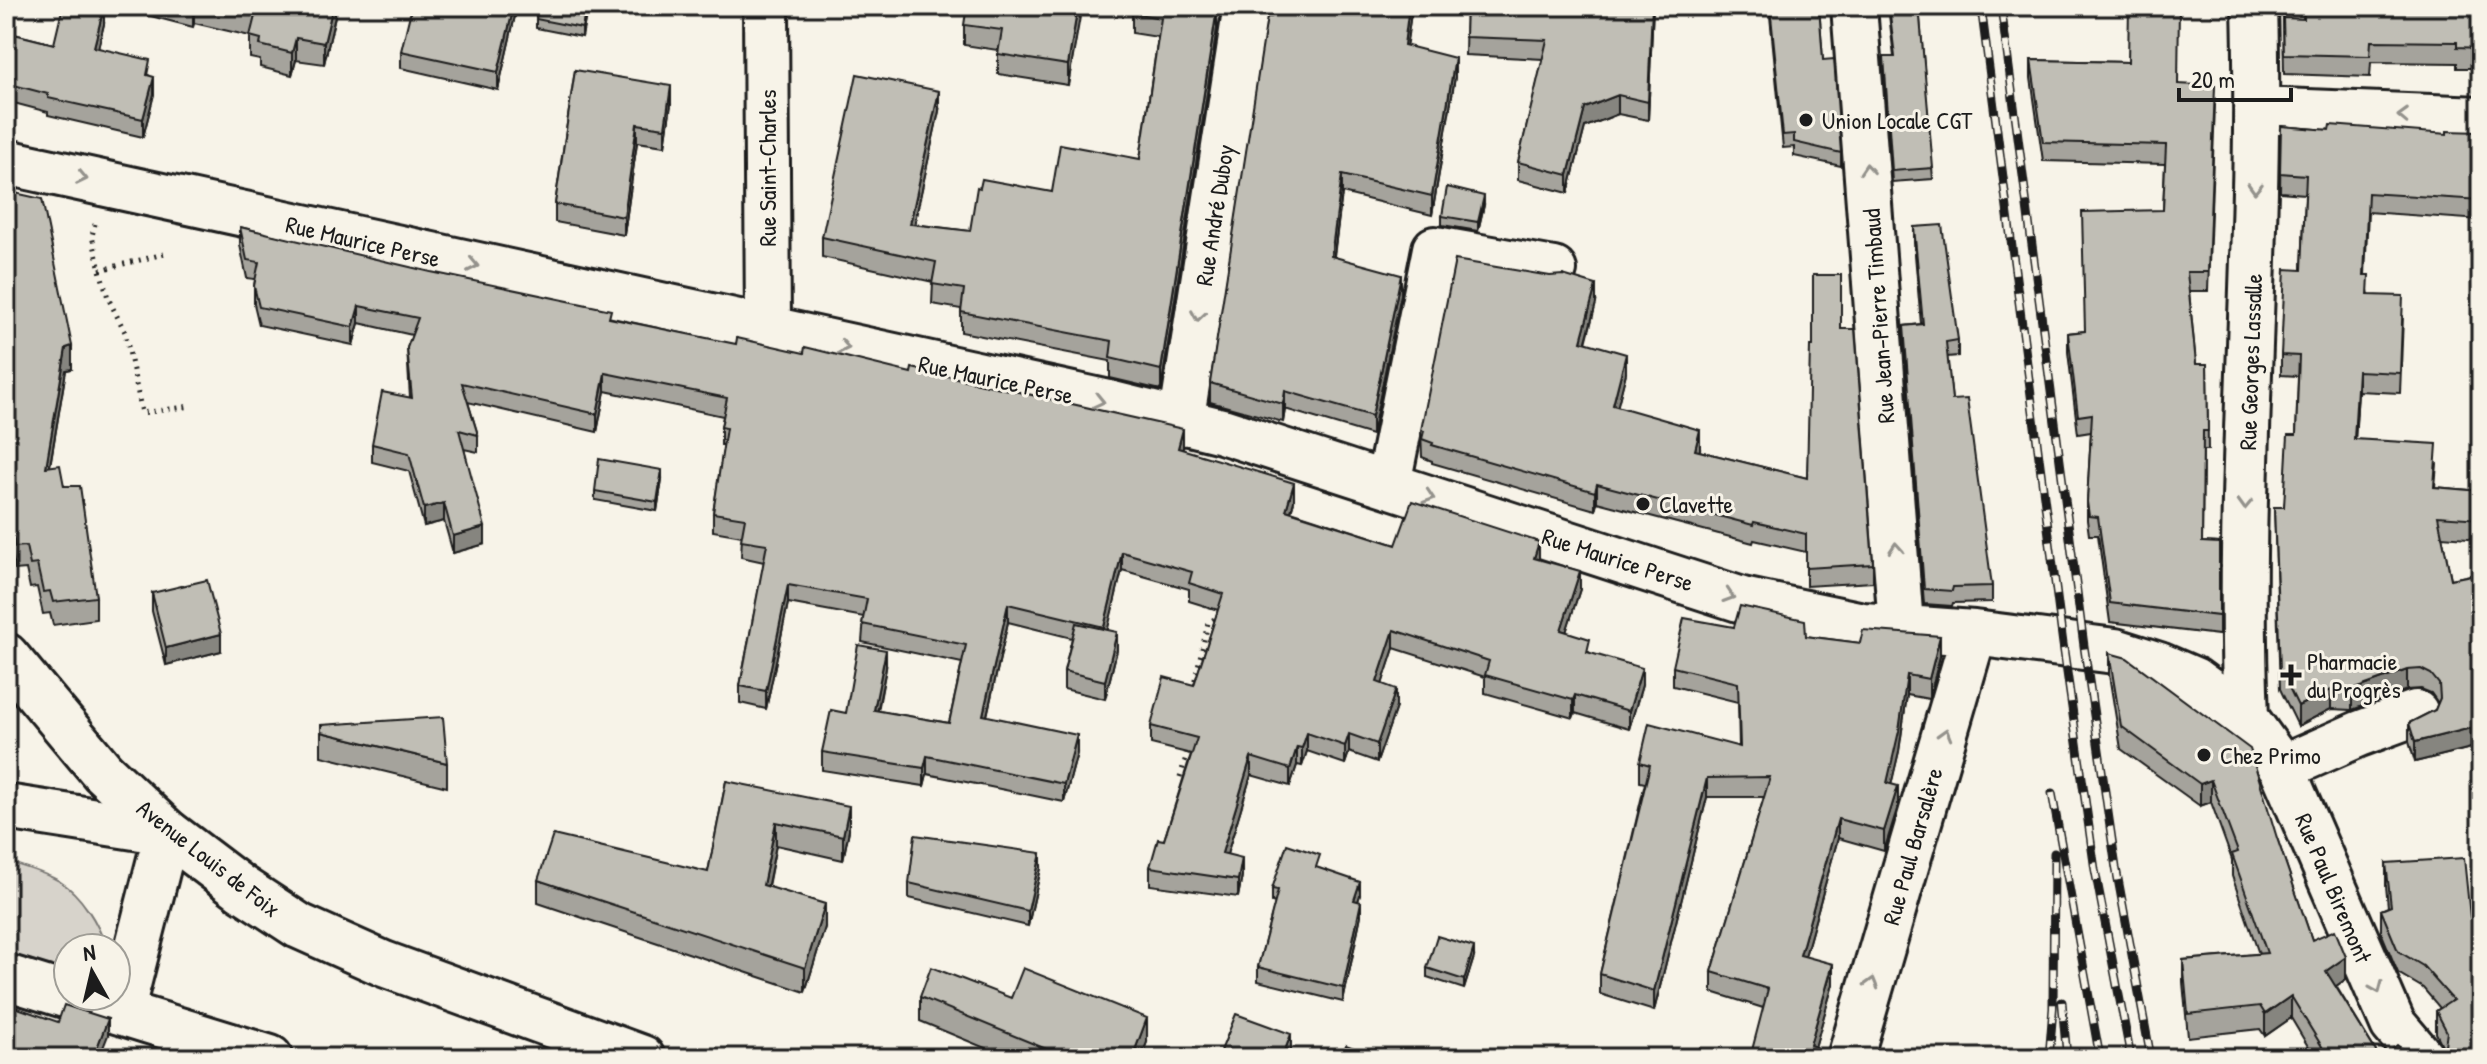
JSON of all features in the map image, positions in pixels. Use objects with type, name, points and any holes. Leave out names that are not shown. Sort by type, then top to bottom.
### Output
[{"type":"street","name":"Rue Saint-Charles","points":[[766,6],[768,330]]},
{"type":"street","name":"Rue André Duboy","points":[[1181,423],[1246,6]]},
{"type":"street","name":"Rue Jean-Pierre Timbaud","points":[[1854,6],[1901,626]]},
{"type":"street","name":"Rue Georges Lassalle","points":[[2246,718],[2242,625],[2258,110],[2255,6]]},
{"type":"street","points":[[2258,110],[2481,119]]},
{"type":"street","name":"Rue Maurice Perse","points":[[6,162],[1109,403],[1222,431],[1742,600],[1863,625],[1974,633],[2115,651],[2194,680],[2246,718]]},
{"type":"street","points":[[1388,484],[1435,249],[1554,270]]},
{"type":"street","name":"Rue Paul Barsalère","points":[[1850,1058],[1974,633]]},
{"type":"street","name":"Avenue Louis de Foix","points":[[6,656],[103,772],[167,832],[241,888],[299,926],[384,964],[642,1058]]},
{"type":"street","points":[[6,694],[52,711]]},
{"type":"street","points":[[2282,768],[2416,713]]},
{"type":"street","name":"Rue Paul Biremont","points":[[2246,718],[2282,768],[2393,1024],[2422,1058]]},
{"type":"street","points":[[6,807],[167,832],[132,969]]},
{"type":"street","points":[[6,977],[52,991]]},
{"type":"street","points":[[121,1012],[270,1058]]},
{"type":"path","points":[[96,215],[92,236],[108,298],[125,332],[142,413],[192,406]]},
{"type":"path","points":[[100,270],[164,254]]},
{"type":"path","points":[[1197,696],[1193,689],[1208,623],[1226,612]]},
{"type":"path","points":[[1180,777],[1188,748]]},
{"type":"shaded area","points":[[6,861],[40,872],[67,887],[82,902],[100,932],[52,932],[52,974],[6,959]]},
{"type":"building","points":[[63,6],[104,7],[94,47],[150,60],[147,75],[154,77],[143,119],[48,98],[48,94],[6,83],[6,32],[54,44]]},
{"type":"building","points":[[214,6],[333,6],[324,43],[296,38],[292,53],[260,45],[261,39],[250,36],[255,16]]},
{"type":"building","points":[[412,6],[514,6],[498,72],[401,51]]},
{"type":"building","points":[[538,6],[586,6],[582,28],[536,19]]},
{"type":"building","points":[[967,6],[1078,6],[1068,65],[998,54],[1002,30],[964,25]]},
{"type":"building","points":[[1132,6],[1212,6],[1212,9],[1217,9],[1161,370],[1110,358],[1112,341],[961,312],[964,289],[932,284],[936,262],[822,237],[857,74],[939,91],[910,224],[970,231],[977,187],[980,188],[982,179],[1052,192],[1060,144],[1140,159],[1161,18],[1132,13]]},
{"type":"building","points":[[1271,6],[1409,6],[1404,45],[1455,58],[1432,196],[1342,175],[1331,256],[1401,275],[1372,416],[1285,391],[1283,404],[1210,383]]},
{"type":"building","points":[[1466,6],[1652,6],[1648,102],[1618,95],[1585,108],[1568,175],[1518,162],[1547,40],[1465,37]]},
{"type":"building","points":[[1770,6],[1819,6],[1823,60],[1834,59],[1841,153],[1794,142],[1794,134],[1783,135]]},
{"type":"building","points":[[1889,6],[1919,6],[1933,168],[1892,171],[1884,57],[1895,57]]},
{"type":"building","points":[[2129,6],[2179,6],[2178,84],[2215,86],[2208,272],[2187,272],[2196,364],[2207,364],[2208,431],[2203,431],[2202,542],[2219,543],[2219,616],[2110,603],[2098,517],[2089,516],[2087,502],[2092,414],[2078,416],[2068,333],[2085,331],[2082,212],[2163,210],[2166,145],[2043,142],[2031,60],[2128,62]]},
{"type":"building","points":[[2304,6],[2481,6],[2481,48],[2457,47],[2457,42],[2371,41],[2370,56],[2284,54],[2283,18],[2304,19]]},
{"type":"building","points":[[575,70],[671,86],[665,128],[637,124],[624,217],[555,204]]},
{"type":"building","points":[[2330,125],[2447,134],[2447,131],[2481,132],[2481,200],[2368,193],[2364,275],[2369,275],[2368,295],[2403,296],[2400,373],[2358,371],[2354,439],[2437,444],[2434,487],[2481,491],[2481,519],[2438,516],[2451,579],[2481,573],[2481,731],[2471,728],[2415,742],[2409,723],[2435,710],[2440,698],[2439,684],[2431,674],[2421,669],[2407,670],[2352,690],[2331,690],[2298,706],[2280,669],[2274,507],[2284,507],[2288,435],[2296,435],[2299,356],[2281,355],[2285,269],[2302,270],[2306,175],[2280,173],[2281,126],[2329,130]]},
{"type":"building","points":[[1447,187],[1484,196],[1478,222],[1442,216]]},
{"type":"building","points":[[6,191],[42,199],[72,346],[66,348],[46,467],[60,465],[64,486],[80,486],[96,597],[53,602],[50,591],[43,592],[37,564],[30,565],[26,546],[15,547],[6,489]]},
{"type":"building","points":[[1942,225],[1958,340],[1946,342],[1952,400],[1967,399],[1992,586],[1953,587],[1952,591],[1924,589],[1904,326],[1923,324],[1914,227]]},
{"type":"building","points":[[240,227],[611,310],[609,318],[736,344],[737,338],[804,353],[805,347],[911,373],[912,368],[1183,429],[1178,448],[1294,483],[1286,510],[1396,545],[1412,501],[1539,542],[1534,558],[1580,571],[1561,630],[1590,639],[1587,652],[1642,668],[1629,711],[1575,695],[1573,700],[1485,675],[1489,661],[1394,630],[1377,682],[1396,689],[1377,744],[1349,734],[1345,746],[1307,733],[1302,748],[1297,747],[1290,769],[1251,757],[1222,853],[1242,858],[1238,880],[1150,867],[1158,839],[1164,840],[1197,738],[1151,726],[1164,677],[1194,685],[1223,594],[1189,583],[1192,572],[1122,552],[1104,627],[1008,604],[983,715],[1077,735],[1064,784],[927,756],[924,768],[822,752],[831,710],[846,713],[858,645],[886,650],[874,710],[949,723],[966,645],[862,624],[867,599],[788,585],[766,691],[740,686],[767,544],[741,540],[745,518],[713,513],[726,428],[721,427],[727,398],[605,373],[597,414],[462,383],[478,435],[459,430],[485,527],[453,536],[444,503],[424,508],[409,453],[372,444],[382,392],[412,398],[407,348],[418,318],[359,306],[353,327],[259,307],[254,286],[259,262],[247,260]]},
{"type":"building","points":[[1455,260],[1550,276],[1563,275],[1596,285],[1581,341],[1626,354],[1613,405],[1700,430],[1695,450],[1807,478],[1813,275],[1841,275],[1841,329],[1855,329],[1873,564],[1806,568],[1806,534],[1754,522],[1753,525],[1597,484],[1595,492],[1432,445],[1422,439],[1424,431],[1421,430]]},
{"type":"building","points":[[599,459],[662,470],[657,502],[595,491]]},
{"type":"building","points":[[207,580],[221,634],[166,648],[152,593]]},
{"type":"building","points":[[1740,606],[1805,620],[1806,636],[1860,643],[1863,630],[1940,636],[1929,679],[1907,675],[1887,783],[1898,786],[1884,831],[1838,819],[1800,955],[1833,964],[1810,1045],[1816,1047],[1813,1058],[1750,1058],[1768,989],[1712,972],[1770,777],[1707,778],[1654,991],[1600,974],[1650,765],[1640,762],[1649,723],[1740,747],[1738,683],[1673,667],[1684,618],[1734,627]]},
{"type":"building","points":[[1076,623],[1117,632],[1105,681],[1064,671]]},
{"type":"building","points":[[2109,653],[2127,658],[2250,749],[2312,940],[2335,930],[2346,957],[2326,971],[2380,1058],[2329,1058],[2291,996],[2265,1014],[2260,1006],[2188,1014],[2183,960],[2267,953],[2232,854],[2238,852],[2211,780],[2200,784],[2121,726]]},
{"type":"building","points":[[443,717],[447,763],[321,732],[321,725]]},
{"type":"building","points":[[726,781],[849,806],[843,836],[776,822],[763,885],[825,904],[805,968],[538,880],[553,835],[708,872]]},
{"type":"building","points":[[915,835],[1041,853],[1028,911],[909,883]]},
{"type":"building","points":[[1287,844],[1320,855],[1316,867],[1360,882],[1354,900],[1361,902],[1343,988],[1258,967],[1278,890],[1272,889]]},
{"type":"building","points":[[2464,858],[2470,917],[2481,916],[2481,1053],[2477,1058],[2431,1058],[2438,1055],[2445,1045],[2447,1032],[2436,1011],[2453,1000],[2423,966],[2398,951],[2381,910],[2391,906],[2386,863]]},
{"type":"building","points":[[1437,936],[1474,947],[1464,980],[1427,968]]},
{"type":"building","points":[[931,967],[1011,998],[1023,968],[1147,1018],[1132,1058],[1068,1058],[920,997]]},
{"type":"building","points":[[6,1004],[58,1022],[62,1012],[86,1012],[108,1019],[93,1058],[6,1058]]},
{"type":"building","points":[[1236,1014],[1291,1034],[1282,1058],[1218,1058]]},
{"type":"building","points":[[1346,1045],[1380,1058],[1341,1058]]},
{"type":"building","points":[[2397,1045],[2413,1058],[2382,1058]]},
{"type":"railway","points":[[1981,6],[2095,870],[2131,1058]]},
{"type":"railway","points":[[2001,6],[2084,646],[2116,868],[2151,1058]]},
{"type":"railway","points":[[2052,793],[2100,1058]]},
{"type":"railway","points":[[2049,1058],[2053,1008],[2054,853]]},
{"type":"railway","points":[[2062,1002],[2067,1058]]},
{"type":"place","name":"Union Locale CGT","points":[[1806,120]]},
{"type":"place","name":"Clavette","points":[[1643,504]]},
{"type":"place","name":"Pharmacie du Progrès","points":[[2291,675]]},
{"type":"place","name":"Chez Primo","points":[[2204,755]]}]
